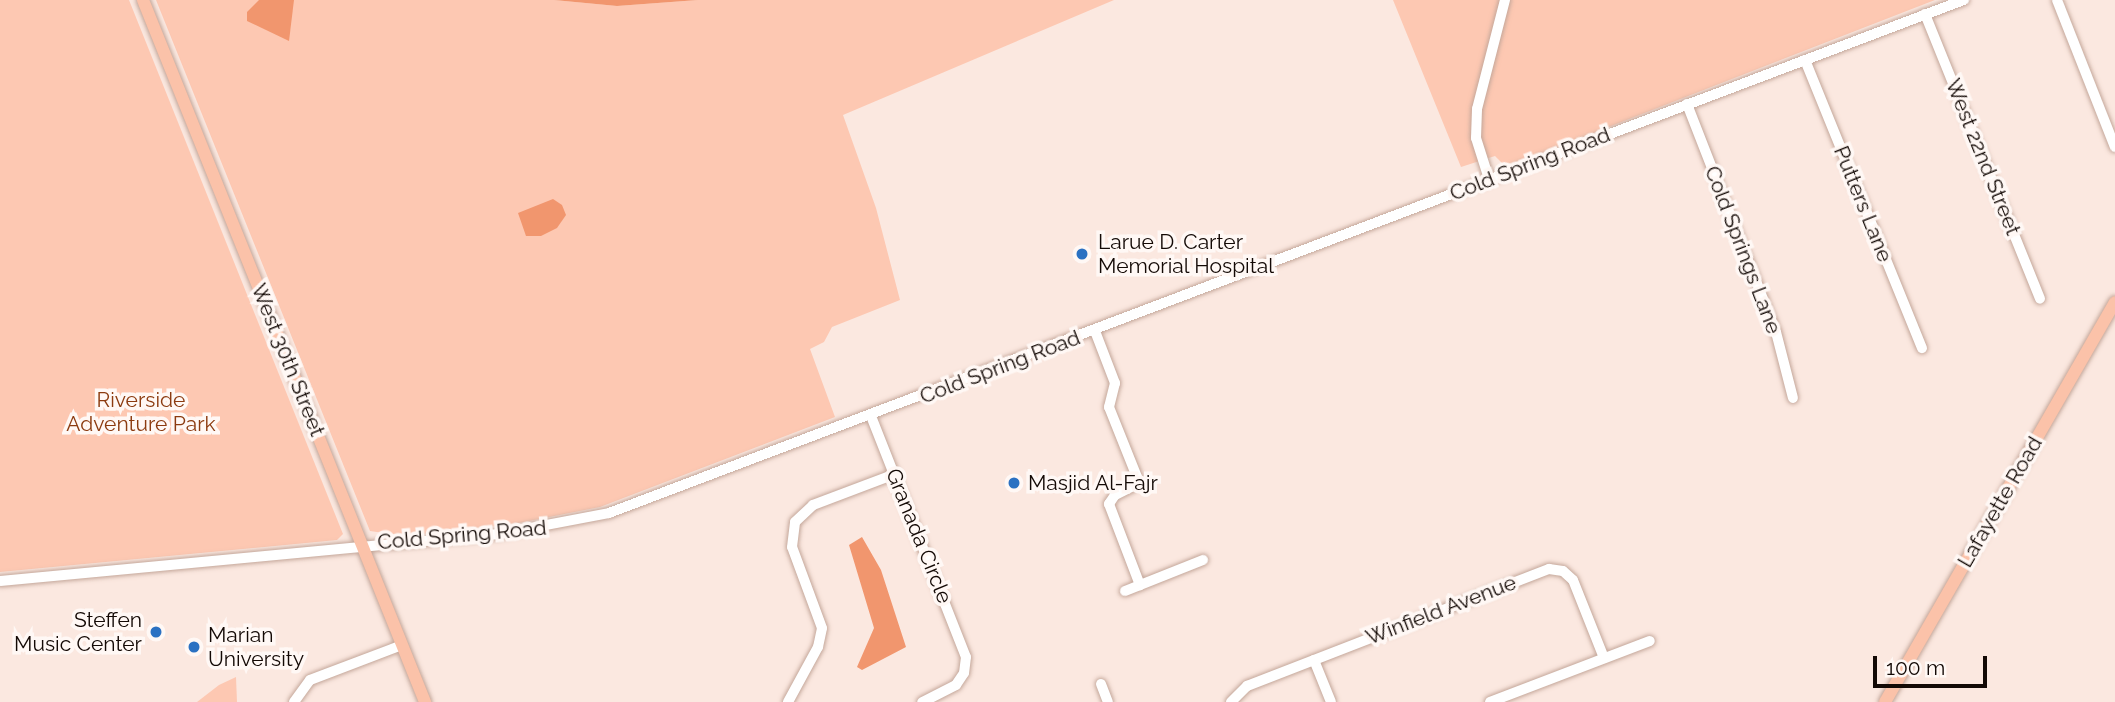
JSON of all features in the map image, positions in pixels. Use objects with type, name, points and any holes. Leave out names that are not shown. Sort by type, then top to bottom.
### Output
[{"type":"main road","name":"West 30th Street","points":[[143,0],[425,702]]},
{"type":"main road","name":"Lafayette Road","points":[[1885,702],[2115,302]]},
{"type":"street","points":[[1489,179],[1476,135],[1477,109],[1505,0]]},
{"type":"street","name":"Cold Spring Road","points":[[0,581],[362,544],[499,534],[589,518],[1095,331],[1964,0]]},
{"type":"street","points":[[2057,0],[2115,147]]},
{"type":"street","name":"West 22nd Street","points":[[1925,15],[2040,299]]},
{"type":"street","name":"Putters Lane","points":[[1805,60],[1922,348]]},
{"type":"street","name":"Cold Springs Lane","points":[[1687,104],[1776,332],[1793,398]]},
{"type":"street","points":[[1095,331],[1115,383],[1109,407],[1136,477],[1133,486],[1115,495],[1109,504],[1140,585]]},
{"type":"street","name":"Granada Circle","points":[[871,415],[966,657],[964,673],[956,685],[922,702]]},
{"type":"street","points":[[788,702],[818,647],[822,628],[792,547],[795,522],[813,505],[895,474]]},
{"type":"street","points":[[1125,591],[1203,560]]},
{"type":"street","name":"Winfield Avenue","points":[[1231,701],[1243,688],[1553,568],[1573,580],[1604,658]]},
{"type":"street","points":[[1490,702],[1650,641]]},
{"type":"street","points":[[294,702],[310,680],[402,645]]},
{"type":"street","points":[[1314,660],[1331,702]]},
{"type":"street","points":[[1101,684],[1108,702]]},
{"type":"green space","name":"Riverside Adventure Park","points":[[0,0],[129,0],[343,534],[337,540],[0,572]]},
{"type":"green space","points":[[156,0],[554,0],[617,6],[698,0],[1114,0],[843,115],[876,208],[900,300],[832,327],[824,342],[810,349],[835,417],[600,507],[514,524],[405,536],[370,531]]},
{"type":"green space","points":[[1393,0],[1935,0],[1506,167],[1495,156],[1461,167]]},
{"type":"green space","points":[[236,677],[237,702],[197,702],[219,685]]},
{"type":"shaded area","points":[[259,0],[294,0],[289,41],[247,21],[247,12]]},
{"type":"shaded area","points":[[554,0],[698,0],[617,6]]},
{"type":"shaded area","points":[[553,199],[562,205],[566,215],[557,228],[541,236],[526,236],[518,213]]},
{"type":"shaded area","points":[[862,537],[881,570],[906,647],[862,670],[857,667],[874,628],[849,545]]},
{"type":"place","name":"Larue D. Carter Memorial Hospital","points":[[1082,254]]},
{"type":"place","name":"Masjid Al-Fajr","points":[[1014,483]]},
{"type":"place","name":"Steffen Music Center","points":[[156,632]]},
{"type":"place","name":"Marian University","points":[[194,647]]}]
